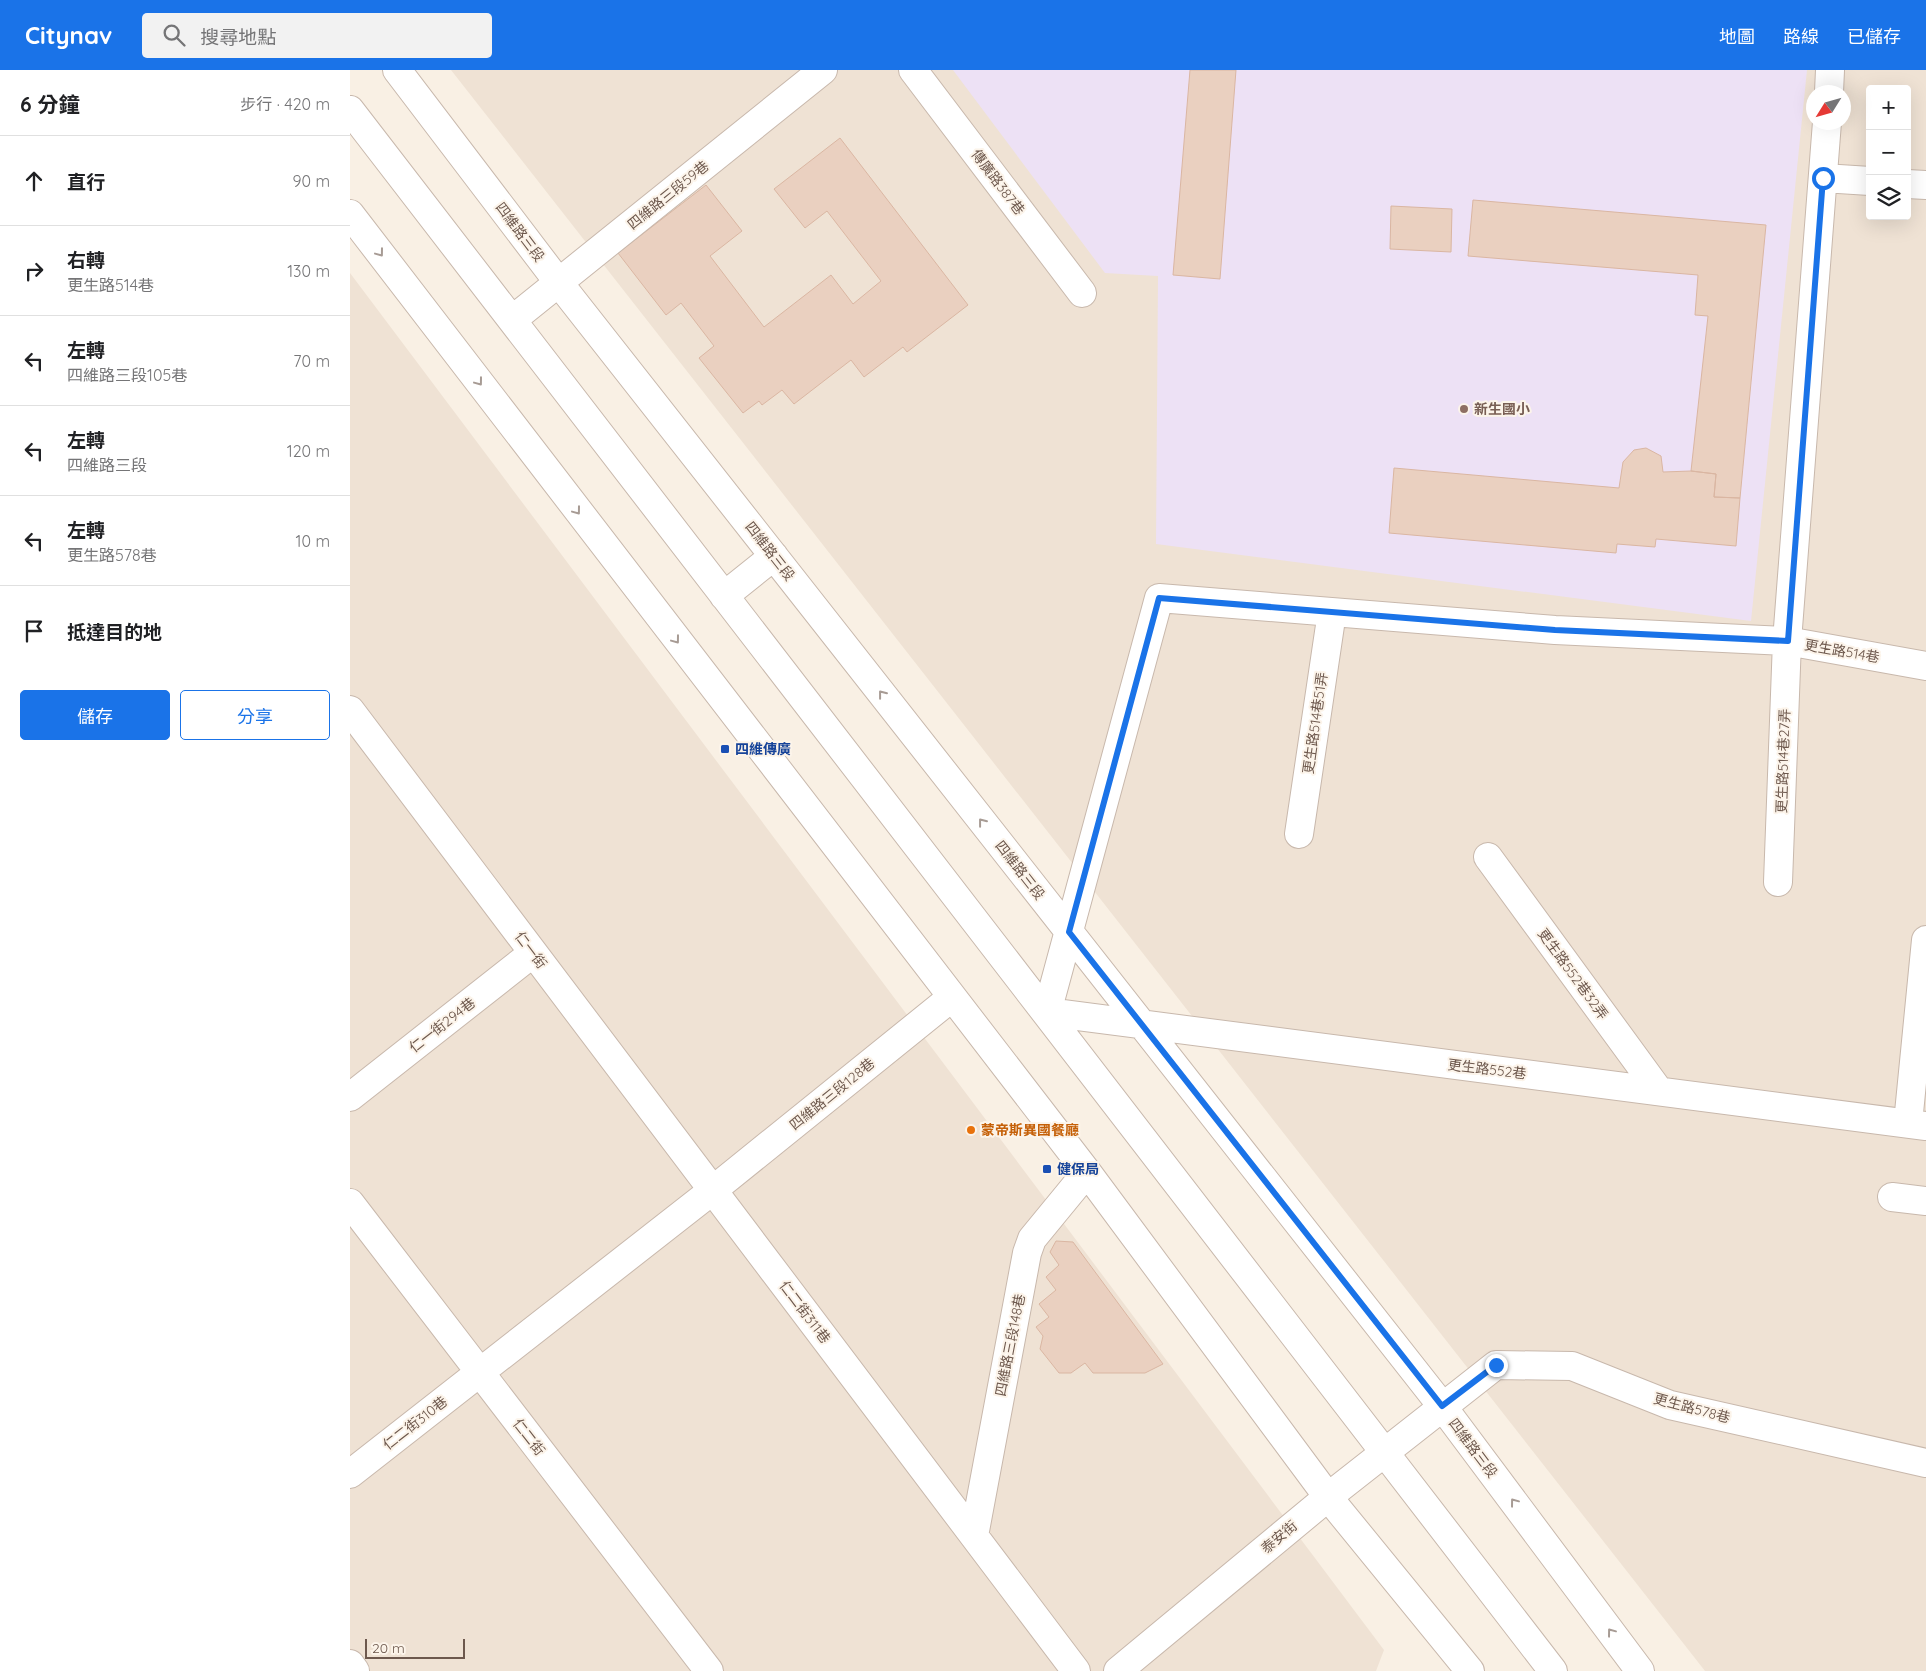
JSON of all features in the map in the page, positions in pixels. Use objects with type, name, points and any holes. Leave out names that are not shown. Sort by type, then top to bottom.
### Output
[{"type":"street","name":"四維路三段","points":[[397,70],[559,283],[1442,1406],[1640,1671]]},
{"type":"street","name":"四維路三段59巷","points":[[512,320],[823,70]]},
{"type":"street","name":"傳廣路387巷","points":[[913,70],[1082,293]]},
{"type":"street","points":[[1829,85],[1830,70]]},
{"type":"street","points":[[350,110],[1553,1671]]},
{"type":"street","name":"更生路514巷27弄","points":[[1778,882],[1788,641],[1826,130]]},
{"type":"street","points":[[1823,178],[1866,181]]},
{"type":"street","points":[[1911,184],[1926,185]]},
{"type":"street","points":[[350,214],[1086,1172],[1328,1497],[1470,1671]]},
{"type":"street","points":[[724,596],[774,556]]},
{"type":"street","name":"更生路514巷","points":[[1069,932],[1159,598],[1555,630],[1788,641],[1926,666]]},
{"type":"street","name":"更生路514巷51弄","points":[[1299,834],[1332,612]]},
{"type":"street","name":"仁一街","points":[[350,710],[713,1190]]},
{"type":"street","name":"更生路552巷32弄","points":[[1488,857],[1659,1091]]},
{"type":"street","points":[[1047,1012],[1069,932]]},
{"type":"street","points":[[1917,1125],[1926,940]]},
{"type":"street","name":"仁一街294巷","points":[[350,1097],[533,953]]},
{"type":"street","name":"四維路三段128巷","points":[[713,1190],[951,998]]},
{"type":"street","name":"更生路552巷","points":[[1047,1012],[1917,1125]]},
{"type":"street","name":"四維路三段148巷","points":[[974,1536],[1027,1253],[1032,1239],[1086,1172]]},
{"type":"street","points":[[480,1373],[713,1190]]},
{"type":"street","name":"仁二街311巷","points":[[713,1190],[1076,1671]]},
{"type":"street","points":[[1892,1197],[1926,1202]]},
{"type":"street","name":"仁二街","points":[[350,1204],[709,1671]]},
{"type":"street","name":"更生路578巷","points":[[1442,1406],[1496,1365],[1572,1366],[1670,1405],[1926,1464]]},
{"type":"street","name":"仁二街310巷","points":[[350,1474],[480,1373]]},
{"type":"street","name":"泰安街","points":[[1118,1671],[1328,1497],[1442,1406]]},
{"type":"street","points":[[350,1664],[355,1671]]},
{"type":"shaded area","points":[[451,70],[1926,70],[1926,1671],[1705,1671]]},
{"type":"shaded area","name":"新生國小","points":[[953,70],[1807,70],[1751,621],[1156,544],[1158,276],[1105,273]]},
{"type":"shaded area","points":[[350,273],[1384,1650],[1376,1671],[350,1671]]},
{"type":"building","points":[[1190,70],[1236,70],[1220,279],[1173,275]]},
{"type":"building","points":[[840,138],[968,305],[907,352],[903,347],[864,377],[851,360],[794,404],[782,390],[762,405],[759,401],[743,413],[699,358],[714,346],[681,303],[666,315],[618,253],[706,185],[742,231],[710,256],[764,327],[831,275],[853,304],[881,281],[827,211],[805,228],[774,189]]},
{"type":"building","points":[[1473,200],[1766,225],[1740,498],[1714,497],[1716,474],[1691,471],[1708,316],[1695,315],[1698,275],[1468,256]]},
{"type":"building","points":[[1391,206],[1452,209],[1451,252],[1390,249]]},
{"type":"building","points":[[1646,448],[1661,456],[1663,472],[1691,471],[1716,474],[1714,497],[1740,498],[1736,546],[1656,539],[1655,547],[1617,544],[1616,553],[1389,533],[1394,468],[1619,488],[1623,462],[1634,450]]},
{"type":"building","points":[[1056,1241],[1073,1242],[1163,1364],[1145,1373],[1093,1373],[1085,1363],[1071,1373],[1059,1373],[1040,1349],[1043,1336],[1036,1327],[1049,1317],[1039,1304],[1056,1290],[1046,1277],[1059,1265],[1050,1252]]},
{"type":"place","name":"新生國小","points":[[1464,409]]},
{"type":"place","name":"四維傳廣","points":[[725,749]]},
{"type":"place","name":"蒙帝斯異國餐廳","points":[[971,1130]]},
{"type":"place","name":"健保局","points":[[1047,1169]]},
{"type":"route","points":[[1496,1365],[1442,1406],[1069,932],[1159,598],[1555,630],[1788,641],[1823,178]]}]
